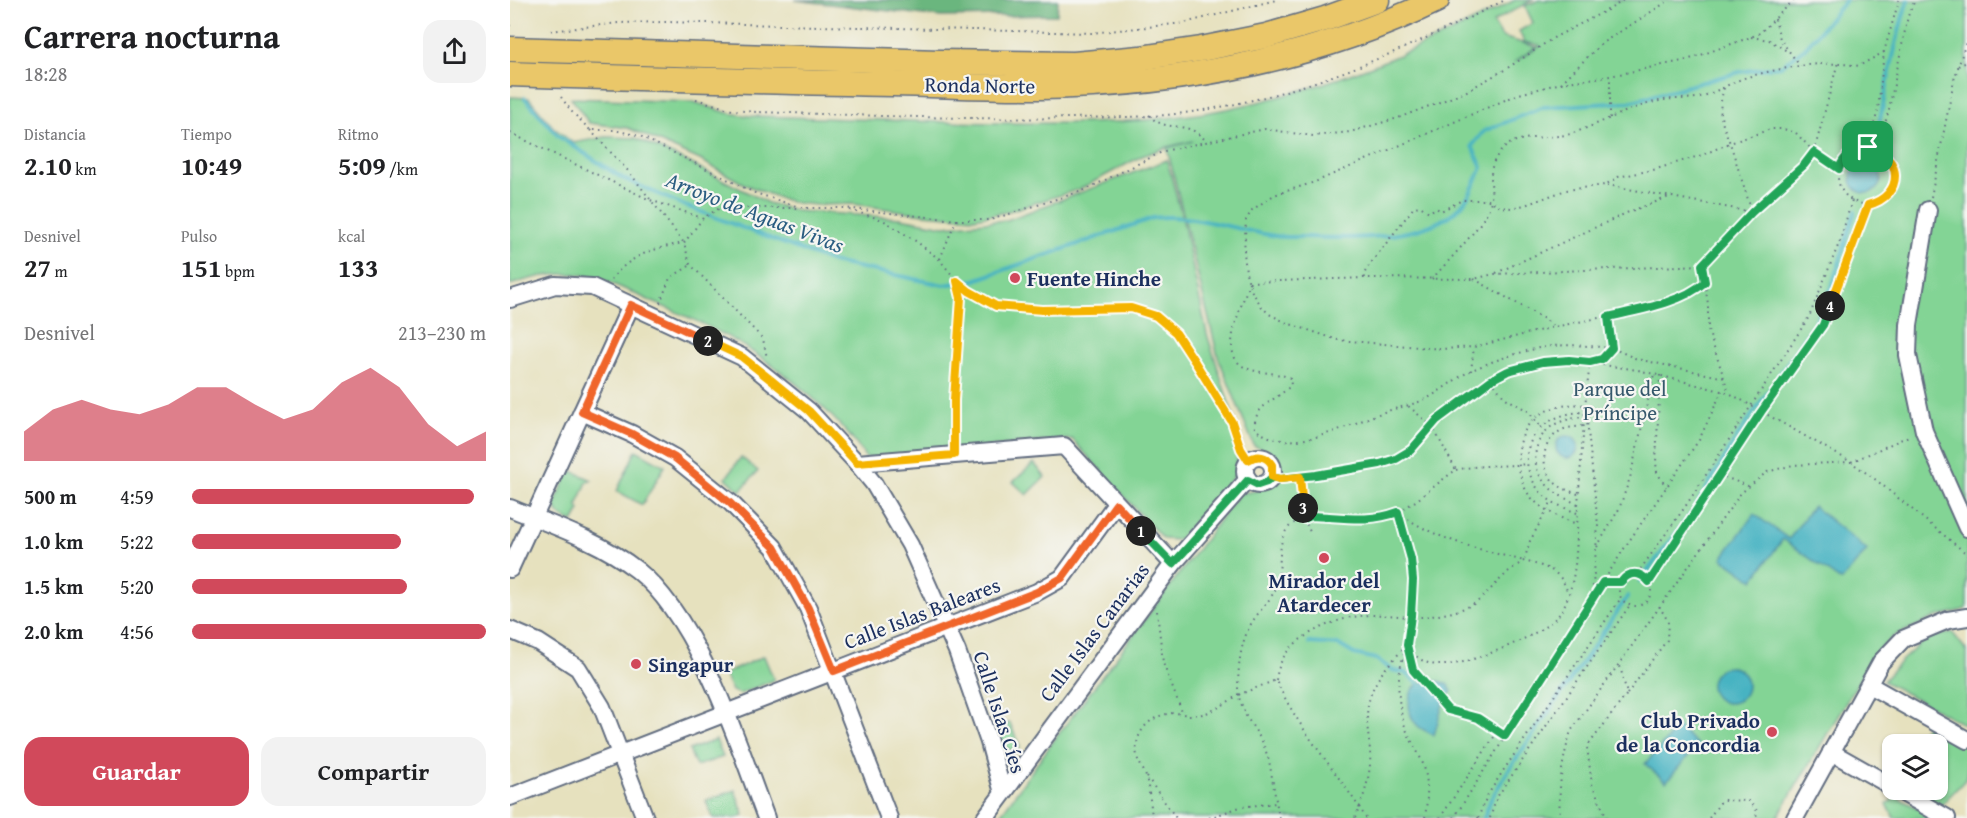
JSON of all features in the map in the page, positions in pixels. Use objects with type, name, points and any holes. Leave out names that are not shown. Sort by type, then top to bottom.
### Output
[{"type":"highway","name":"Ronda Norte","points":[[510,49],[940,63],[1074,64],[1140,58],[1266,36],[1377,0]]},
{"type":"highway","name":"Ronda Norte","points":[[510,74],[816,83],[1071,87],[1157,80],[1267,62],[1396,20],[1437,0]]},
{"type":"street","points":[[1928,210],[1909,325],[1908,355],[1924,431],[1967,528]]},
{"type":"street","name":"Calle Islas Cíes","points":[[511,299],[555,285],[592,287],[742,357],[809,411],[874,484],[910,545],[957,651],[989,742],[1003,792]]},
{"type":"street","points":[[510,569],[631,305]]},
{"type":"street","points":[[582,412],[632,434],[675,458],[730,503],[774,547],[808,608],[889,818]]},
{"type":"street","points":[[857,463],[1064,446],[1173,564]]},
{"type":"street","points":[[1257,456],[1266,458],[1272,465],[1272,477],[1267,482],[1258,485],[1248,480],[1244,469],[1248,460],[1257,456]]},
{"type":"street","points":[[874,484],[881,462]]},
{"type":"street","name":"Calle Islas Canarias","points":[[986,818],[1155,587],[1248,480]]},
{"type":"street","name":"Calle Islas Baleares","points":[[510,797],[1037,592],[1062,578],[1116,504]]},
{"type":"street","points":[[510,508],[603,549],[635,569],[659,590],[691,639],[726,713],[766,818]]},
{"type":"street","points":[[1798,817],[1881,662],[1903,639],[1948,620],[1967,617]]},
{"type":"street","points":[[510,630],[538,642],[578,668],[602,707],[645,818]]},
{"type":"street","points":[[1869,684],[1967,740]]},
{"type":"street","points":[[1831,752],[1882,781]]},
{"type":"street","points":[[1916,800],[1947,818]]},
{"type":"path","points":[[570,28],[618,23],[666,22],[1091,33],[1184,23],[1276,0]]},
{"type":"path","points":[[607,287],[618,270],[639,255],[657,248],[684,243],[703,218],[720,208],[844,208],[956,220],[990,220],[1085,190],[1164,151],[1265,129],[1313,136],[1350,132],[1398,118],[1463,93],[1506,69],[1555,37],[1623,0]]},
{"type":"path","points":[[1562,82],[1602,43],[1670,0]]},
{"type":"path","points":[[1705,282],[1697,290],[1653,307],[1554,327],[1474,347],[1442,349],[1368,344],[1322,336],[1269,314],[1257,299],[1249,282],[1244,258],[1244,230],[1248,215],[1274,195],[1335,174],[1519,94],[1562,82],[1610,76],[1687,60],[1751,37],[1760,33],[1794,0]]},
{"type":"path","points":[[1868,147],[1878,110],[1884,51],[1899,0]]},
{"type":"path","points":[[1878,150],[1908,16],[1915,0]]},
{"type":"path","points":[[1775,19],[1780,39],[1801,67]]},
{"type":"path","points":[[1751,37],[1769,40],[1788,51]]},
{"type":"path","points":[[1928,210],[1958,66],[1967,39]]},
{"type":"path","points":[[1432,279],[1482,221],[1490,207],[1491,174],[1494,163],[1509,144],[1568,134],[1633,109],[1666,100],[1700,97],[1750,76],[1838,63],[1859,66],[1884,51]]},
{"type":"path","points":[[1958,66],[1967,62]]},
{"type":"path","points":[[1494,274],[1702,265],[1752,212],[1804,165],[1814,152],[1838,63]]},
{"type":"path","points":[[1610,76],[1610,118]]},
{"type":"path","points":[[1724,88],[1720,119],[1752,212]]},
{"type":"path","points":[[561,97],[572,112],[630,173],[684,243],[692,265],[763,339],[768,367]]},
{"type":"path","points":[[1149,116],[1159,125],[1191,128],[1206,141]]},
{"type":"path","points":[[1605,185],[1618,177],[1653,170],[1702,155],[1771,129],[1795,132],[1814,152],[1839,169]]},
{"type":"path","points":[[590,130],[614,130],[640,136],[755,193],[799,207]]},
{"type":"path","points":[[510,133],[650,200],[703,218]]},
{"type":"path","points":[[1868,147],[1878,150],[1891,162],[1895,177],[1893,187],[1887,197],[1878,202],[1868,205],[1858,204],[1847,197],[1841,189],[1838,179],[1839,169],[1848,154],[1857,149],[1868,147]]},
{"type":"path","points":[[1365,279],[1364,274],[1368,267],[1414,207],[1420,206],[1429,212],[1436,208],[1441,211],[1462,200],[1480,199],[1490,200],[1500,207],[1511,208],[1566,190],[1605,185],[1752,212]]},
{"type":"path","points":[[1249,282],[1474,279],[1494,274],[1631,211],[1672,196]]},
{"type":"path","points":[[1637,574],[1685,507],[1809,318],[1840,240],[1852,200]]},
{"type":"path","points":[[1649,582],[1761,412],[1823,325],[1868,205]]},
{"type":"path","points":[[844,208],[883,220],[939,259],[957,281],[969,291],[996,306],[1042,310],[1131,308],[1156,316],[1176,333],[1195,362],[1232,422],[1241,449],[1248,460]]},
{"type":"path","points":[[939,259],[956,220]]},
{"type":"path","points":[[658,309],[670,278],[692,265]]},
{"type":"path","points":[[1702,265],[1708,304],[1708,330],[1730,393]]},
{"type":"path","points":[[1474,279],[1546,320],[1554,327]]},
{"type":"path","points":[[954,455],[954,400],[961,298],[957,281]]},
{"type":"path","points":[[1249,282],[1232,342],[1233,358],[1247,369],[1284,375],[1292,382],[1284,392],[1258,411],[1254,423],[1255,429],[1262,435],[1292,440],[1328,434],[1382,412],[1426,399],[1471,371],[1526,352],[1552,346],[1612,348],[1637,359],[1725,378]]},
{"type":"path","points":[[1590,362],[1602,359],[1612,348],[1608,317]]},
{"type":"path","points":[[1471,371],[1474,347]]},
{"type":"path","points":[[1272,477],[1280,479],[1300,477],[1380,464],[1396,459],[1411,450],[1432,426],[1491,380],[1508,371],[1543,362],[1569,360],[1590,362],[1660,375],[1730,393],[1851,462],[1967,554]]},
{"type":"path","points":[[1407,645],[1412,654],[1432,666],[1465,662],[1508,646],[1548,624],[1562,611],[1574,573],[1583,426],[1590,362]]},
{"type":"path","points":[[1596,549],[1619,509],[1630,478],[1654,374]]},
{"type":"path","points":[[1660,375],[1656,462],[1657,472],[1666,488]]},
{"type":"path","points":[[1491,380],[1504,398],[1528,411],[1540,426]]},
{"type":"path","points":[[1454,818],[1603,582],[1699,440],[1722,391]]},
{"type":"path","points":[[1407,405],[1432,426],[1456,470]]},
{"type":"path","points":[[1577,524],[1560,518],[1530,496],[1522,482],[1519,449],[1534,418],[1564,405],[1585,405]]},
{"type":"path","points":[[1585,405],[1598,525],[1592,599]]},
{"type":"path","points":[[1577,513],[1552,501],[1539,491],[1531,476],[1526,458],[1530,444],[1540,426],[1560,415],[1585,412]]},
{"type":"path","points":[[1560,415],[1562,422]]},
{"type":"path","points":[[1578,504],[1555,493],[1543,480],[1535,462],[1537,447],[1553,426],[1584,417]]},
{"type":"path","points":[[1578,494],[1558,485],[1549,474],[1545,461],[1546,443],[1566,428],[1583,426]]},
{"type":"path","points":[[1546,433],[1550,439]]},
{"type":"path","points":[[1560,818],[1561,766],[1571,731],[1659,606],[1748,486],[1767,472],[1793,465],[1851,462],[1908,436]]},
{"type":"path","points":[[1530,444],[1537,447]]},
{"type":"path","points":[[1535,462],[1545,461]]},
{"type":"path","points":[[1279,818],[1269,760],[1262,741],[1246,716],[1238,695],[1238,672],[1244,641],[1250,625],[1278,584],[1282,543],[1290,525],[1311,516],[1382,518],[1398,512],[1456,470],[1472,466],[1528,464]]},
{"type":"path","points":[[1719,476],[1748,486]]},
{"type":"path","points":[[1300,477],[1304,519],[1311,534]]},
{"type":"path","points":[[1536,485],[1543,480]]},
{"type":"path","points":[[1555,493],[1558,485]]},
{"type":"path","points":[[1366,818],[1292,713],[1276,680],[1285,652],[1295,642],[1313,631],[1355,616],[1419,617],[1467,607],[1492,590],[1505,575],[1524,561],[1530,541],[1552,501]]},
{"type":"path","points":[[1398,512],[1414,525],[1438,535],[1524,561],[1558,574],[1565,582],[1568,596]]},
{"type":"path","points":[[1398,512],[1411,559],[1413,580],[1407,645],[1399,667],[1399,702],[1406,729],[1424,767],[1428,792],[1425,818]]},
{"type":"path","points":[[1637,574],[1649,582],[1651,590],[1648,598],[1641,604],[1630,605],[1621,598],[1619,588],[1626,576],[1637,574]]},
{"type":"path","points":[[1603,582],[1621,582]]},
{"type":"path","points":[[1155,587],[1163,663],[1183,713]]},
{"type":"path","points":[[1478,818],[1487,796],[1621,598]]},
{"type":"path","points":[[1490,818],[1497,797],[1630,605]]},
{"type":"path","points":[[1607,818],[1592,784],[1587,747],[1667,640],[1668,621],[1659,606]]},
{"type":"path","points":[[1407,645],[1413,670],[1448,710],[1478,718],[1505,736]]},
{"type":"path","points":[[1355,818],[1370,765],[1366,720],[1371,692],[1388,666],[1407,645]]},
{"type":"path","points":[[1619,662],[1627,694]]},
{"type":"path","points":[[1176,818],[1145,775],[1137,757],[1137,740],[1140,731],[1149,721],[1160,716],[1183,713],[1194,716],[1209,712],[1238,695],[1276,680]]},
{"type":"path","points":[[1540,716],[1547,723]]},
{"type":"path","points":[[1440,818],[1497,731]]},
{"type":"path","points":[[1523,742],[1530,747]]},
{"type":"path","points":[[1145,775],[1152,818]]},
{"type":"path","points":[[1709,818],[1722,800],[1749,801],[1758,812],[1755,818]]},
{"type":"path","points":[[1209,818],[1240,807],[1276,803]]},
{"type":"green space","points":[[795,0],[1058,0],[1057,15],[941,17]]},
{"type":"green space","name":"Parque del Príncipe","points":[[1515,0],[1532,0],[1493,22],[1502,37],[1536,47],[1514,62],[1539,47],[1539,45],[1524,42],[1519,31],[1533,23],[1525,6],[1539,0],[1967,0],[1967,609],[1936,617],[1894,636],[1875,654],[1777,818],[998,818],[1240,493],[1264,488],[1274,482],[1280,472],[1274,453],[1254,446],[1218,357],[1167,148],[1193,141],[1167,147],[1142,156],[1080,189],[1006,212],[974,218],[923,214],[853,204],[796,203],[779,198],[746,185],[700,160],[628,128],[589,123],[571,98],[694,102],[728,113],[750,116],[1028,123],[1114,122],[1171,118],[1265,101],[1339,78],[1410,50]]},
{"type":"green space","points":[[510,97],[529,98],[553,127],[573,143],[606,137],[635,138],[768,203],[797,211],[900,218],[944,226],[1007,220],[1167,160],[1183,221],[1207,334],[1238,432],[1236,474],[1178,540],[1163,539],[1072,439],[866,458],[841,426],[811,396],[745,347],[712,329],[615,285],[584,275],[548,275],[510,285]]},
{"type":"green space","points":[[636,450],[665,466],[642,505],[617,491]]},
{"type":"green space","points":[[741,457],[758,471],[740,491],[726,478]]},
{"type":"green space","points":[[1034,463],[1045,477],[1027,495],[1013,482]]},
{"type":"green space","points":[[570,470],[592,480],[587,482],[577,506],[580,510],[573,522],[558,513],[555,507]]},
{"type":"green space","points":[[1952,632],[1967,651],[1967,726],[1883,681],[1927,638]]},
{"type":"green space","points":[[764,656],[774,680],[740,694],[732,691],[724,674]]},
{"type":"green space","points":[[1010,723],[1020,747],[1018,751],[1005,747],[996,727]]},
{"type":"green space","points":[[1930,724],[1948,734],[1918,734]]},
{"type":"green space","points":[[1948,734],[1967,745],[1967,778],[1948,798]]},
{"type":"green space","points":[[716,740],[723,757],[696,766],[689,750]]},
{"type":"green space","points":[[735,790],[744,815],[736,818],[713,818],[706,801]]},
{"type":"green space","points":[[1892,800],[1902,800],[1937,818],[1894,818],[1887,804]]},
{"type":"green space","points":[[1929,800],[1946,800],[1940,806]]},
{"type":"water","points":[[1866,163],[1872,164],[1880,172],[1880,184],[1872,192],[1866,193],[1860,192],[1852,184],[1851,178],[1852,172],[1860,164]]},
{"type":"water","points":[[1563,436],[1571,436],[1578,443],[1578,451],[1571,458],[1563,458],[1556,451],[1556,443]]},
{"type":"water","points":[[1813,506],[1867,550],[1841,581],[1783,539],[1753,580],[1722,558],[1754,514],[1789,539]]},
{"type":"water","points":[[1729,667],[1742,672],[1747,685],[1742,698],[1729,703],[1716,698],[1711,685],[1716,672]]},
{"type":"water","points":[[1439,681],[1447,684],[1452,691],[1443,704],[1434,735],[1417,725],[1411,715],[1409,703],[1412,692],[1420,683]]},
{"type":"water","points":[[1678,727],[1698,745],[1666,782],[1645,764]]},
{"type":"waterway","name":"Arroyo de Aguas Vivas","points":[[525,98],[558,136],[622,178],[683,205],[832,262],[944,285],[975,280],[1153,218],[1183,218],[1288,237],[1387,236],[1428,226],[1445,218],[1460,207],[1470,193],[1482,167],[1472,146],[1484,131],[1544,107],[1629,102],[1740,72],[1781,66],[1805,48],[1846,0]]},
{"type":"waterway","points":[[1874,144],[1908,0]]},
{"type":"waterway","points":[[1640,581],[1692,513],[1734,442],[1814,324],[1832,287],[1855,211]]},
{"type":"waterway","points":[[1484,818],[1491,799],[1508,771],[1628,596]]},
{"type":"waterway","points":[[1309,643],[1339,645],[1354,654],[1376,659],[1392,670],[1406,673],[1419,684]]},
{"type":"place","name":"Fuente Hinche","points":[[1015,278]]},
{"type":"place","name":"Mirador del Atardecer","points":[[1324,558]]},
{"type":"place","name":"Singapur","points":[[636,664]]},
{"type":"place","name":"Club Privado de la Concordia","points":[[1772,732]]},
{"type":"route","points":[[1868,147],[1848,154],[1839,169],[1814,152],[1804,165],[1752,212],[1702,265],[1705,282],[1697,290],[1653,307],[1608,317],[1612,348],[1602,359],[1590,362],[1569,360],[1543,362],[1508,371],[1491,380],[1437,420],[1411,450],[1396,459],[1316,475],[1280,479],[1272,477],[1267,482],[1258,485],[1248,480],[1173,564],[1116,504],[1062,578],[1037,592],[834,671],[808,608],[774,547],[730,503],[675,458],[632,434],[582,412],[631,305],[742,357],[809,411],[857,463],[954,455],[954,400],[961,298],[957,281],[969,291],[996,306],[1042,310],[1131,308],[1156,316],[1176,333],[1195,362],[1232,422],[1241,449],[1248,460],[1257,456],[1266,458],[1274,470],[1272,477],[1280,479],[1300,477],[1304,519],[1311,516],[1344,519],[1382,518],[1398,512],[1411,559],[1413,580],[1411,616],[1407,634],[1407,645],[1413,670],[1448,710],[1478,718],[1505,736],[1603,582],[1621,582],[1631,574],[1641,575],[1649,582],[1761,412],[1823,325],[1868,205],[1887,197],[1893,187],[1895,171],[1891,162],[1885,154],[1868,147]]}]
